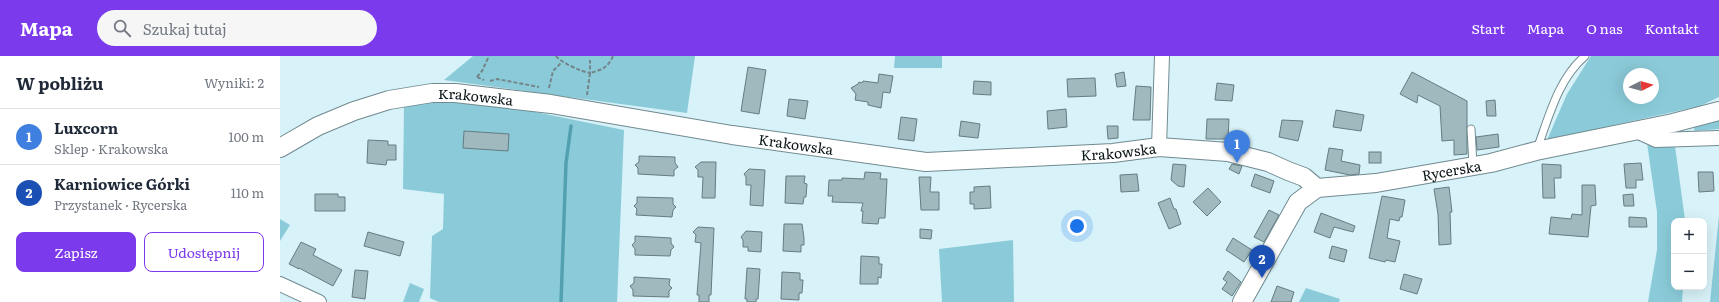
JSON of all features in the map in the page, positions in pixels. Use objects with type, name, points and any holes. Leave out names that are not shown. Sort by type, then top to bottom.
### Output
[{"type":"street","points":[[1159,147],[1162,56]]},
{"type":"street","name":"Krakowska","points":[[280,148],[318,126],[354,111],[389,100],[432,93],[464,94],[551,104],[725,134],[926,162],[1113,153],[1159,147],[1228,152],[1281,168],[1304,177],[1317,188]]},
{"type":"street","name":"Rycerska","points":[[1317,188],[1376,183],[1491,164],[1536,151],[1707,116],[1719,111]]},
{"type":"street","points":[[1634,130],[1656,140],[1719,138]]},
{"type":"street","points":[[1242,302],[1298,202],[1317,188]]},
{"type":"street","points":[[280,284],[319,302]]},
{"type":"lane","points":[[1536,151],[1561,88],[1571,71],[1585,56]]},
{"type":"lane","points":[[1472,129],[1473,166]]},
{"type":"path","points":[[474,82],[482,71],[489,56]]},
{"type":"path","points":[[556,56],[561,62],[573,65],[581,71],[590,73],[602,70],[609,64],[613,56]]},
{"type":"path","points":[[585,110],[590,73],[590,60]]},
{"type":"path","points":[[477,77],[486,81],[497,80],[550,88],[553,71],[561,62]]},
{"type":"shaded area","points":[[473,56],[695,56],[687,113],[444,80]]},
{"type":"shaded area","points":[[895,56],[942,56],[942,68],[894,68]]},
{"type":"shaded area","points":[[1591,56],[1719,56],[1719,97],[1700,106],[1547,140],[1567,94]]},
{"type":"shaded area","points":[[433,99],[505,106],[624,130],[617,302],[439,302],[430,298],[432,236],[443,229],[444,194],[403,189],[404,105]]},
{"type":"shaded area","points":[[1719,118],[1719,129],[1695,131],[1693,126]]},
{"type":"shaded area","points":[[1647,143],[1675,146],[1685,218],[1671,218],[1671,290],[1683,290],[1682,302],[1648,302],[1657,250],[1657,212]]},
{"type":"shaded area","points":[[1719,216],[1719,302],[1710,302]]},
{"type":"shaded area","points":[[280,219],[290,225],[280,241]]},
{"type":"shaded area","points":[[1013,240],[1014,302],[942,302],[939,249]]},
{"type":"shaded area","points":[[410,283],[424,289],[419,302],[403,302]]},
{"type":"shaded area","points":[[1306,288],[1340,299],[1339,302],[1299,302]]},
{"type":"building","points":[[748,67],[766,70],[759,114],[741,111]]},
{"type":"building","points":[[1124,72],[1126,86],[1117,87],[1115,74]]},
{"type":"building","points":[[1412,72],[1467,101],[1467,154],[1454,155],[1454,140],[1442,141],[1440,106],[1418,95],[1417,103],[1400,94]]},
{"type":"building","points":[[879,74],[893,76],[890,93],[883,92],[881,108],[868,105],[868,102],[855,100],[856,94],[851,88],[859,82],[862,83],[863,81],[878,83]]},
{"type":"building","points":[[1095,78],[1096,96],[1068,97],[1067,79]]},
{"type":"building","points":[[974,81],[991,82],[991,95],[973,94]]},
{"type":"building","points":[[1217,83],[1234,85],[1232,101],[1215,100]]},
{"type":"building","points":[[1136,86],[1151,87],[1150,120],[1133,120]]},
{"type":"building","points":[[789,99],[808,101],[805,119],[787,116]]},
{"type":"building","points":[[1495,100],[1496,116],[1487,116],[1486,101]]},
{"type":"building","points":[[1066,109],[1067,127],[1048,129],[1047,111]]},
{"type":"building","points":[[1336,110],[1364,115],[1361,131],[1333,127]]},
{"type":"building","points":[[901,117],[917,119],[914,141],[898,139]]},
{"type":"building","points":[[1207,119],[1229,119],[1228,139],[1206,139]]},
{"type":"building","points":[[1282,120],[1303,121],[1298,141],[1279,137]]},
{"type":"building","points":[[961,121],[980,124],[978,138],[959,136]]},
{"type":"building","points":[[1107,126],[1118,126],[1118,138],[1108,139]]},
{"type":"building","points":[[464,131],[509,134],[508,151],[463,148]]},
{"type":"building","points":[[1498,134],[1499,147],[1477,150],[1476,137]]},
{"type":"building","points":[[368,140],[388,141],[388,145],[396,145],[396,160],[387,160],[386,165],[367,163]]},
{"type":"building","points":[[1329,148],[1343,150],[1341,161],[1360,165],[1359,174],[1350,175],[1325,170]]},
{"type":"building","points":[[1369,152],[1381,152],[1381,163],[1369,163]]},
{"type":"building","points":[[639,156],[675,157],[675,163],[678,167],[674,170],[674,176],[638,174],[638,168],[635,165],[639,162]]},
{"type":"building","points":[[701,162],[716,162],[715,198],[702,198],[703,177],[698,177],[698,170],[695,167]]},
{"type":"building","points":[[1641,163],[1643,180],[1636,180],[1636,188],[1626,188],[1624,164]]},
{"type":"building","points":[[1173,164],[1186,165],[1184,187],[1178,186],[1171,180]]},
{"type":"building","points":[[1232,164],[1242,166],[1239,174],[1229,169]]},
{"type":"building","points":[[1542,164],[1561,165],[1561,178],[1554,178],[1555,198],[1543,198]]},
{"type":"building","points":[[749,169],[765,170],[763,206],[750,205],[751,185],[746,185],[746,177],[744,174]]},
{"type":"building","points":[[865,172],[881,173],[880,179],[887,179],[885,218],[879,218],[878,224],[862,223],[863,211],[861,211],[863,203],[832,202],[833,196],[828,196],[829,180],[842,180],[842,178],[864,179]]},
{"type":"building","points":[[1698,172],[1713,172],[1714,191],[1699,192]]},
{"type":"building","points":[[1137,174],[1139,191],[1121,192],[1120,175]]},
{"type":"building","points":[[1255,174],[1274,181],[1270,193],[1251,186]]},
{"type":"building","points":[[786,176],[805,176],[804,183],[807,184],[806,197],[804,197],[803,204],[785,203]]},
{"type":"building","points":[[919,177],[931,177],[930,192],[939,192],[939,210],[921,210]]},
{"type":"building","points":[[1582,185],[1595,185],[1596,205],[1591,206],[1588,237],[1549,234],[1551,217],[1571,219],[1572,214],[1582,215]]},
{"type":"building","points":[[990,186],[991,208],[974,209],[974,204],[970,204],[970,192],[974,192],[974,187]]},
{"type":"building","points":[[1449,187],[1452,212],[1450,212],[1451,244],[1439,245],[1438,214],[1434,189]]},
{"type":"building","points":[[1208,188],[1221,202],[1207,216],[1193,202]]},
{"type":"building","points":[[315,194],[338,194],[338,197],[345,197],[345,211],[315,211]]},
{"type":"building","points":[[1633,194],[1634,206],[1624,206],[1623,195]]},
{"type":"building","points":[[1382,196],[1405,200],[1402,217],[1400,217],[1399,221],[1390,219],[1387,238],[1400,241],[1395,262],[1386,260],[1385,262],[1369,258]]},
{"type":"building","points":[[637,197],[673,198],[673,204],[676,207],[673,210],[672,217],[636,215],[637,209],[634,206],[637,203]]},
{"type":"building","points":[[1170,198],[1174,209],[1176,209],[1181,224],[1169,229],[1158,203]]},
{"type":"building","points":[[1269,210],[1279,215],[1264,242],[1254,237]]},
{"type":"building","points":[[1321,213],[1355,226],[1353,232],[1334,227],[1330,238],[1314,232]]},
{"type":"building","points":[[1629,217],[1646,218],[1647,227],[1629,227]]},
{"type":"building","points":[[784,224],[802,224],[804,245],[801,245],[801,252],[783,251]]},
{"type":"building","points":[[698,227],[714,228],[711,295],[709,295],[709,302],[699,302],[699,295],[697,295],[701,243],[695,242],[696,235],[693,232]]},
{"type":"building","points":[[920,229],[932,230],[931,239],[920,238]]},
{"type":"building","points":[[746,231],[762,232],[761,252],[748,251],[748,247],[743,247],[743,240],[741,237]]},
{"type":"building","points":[[368,232],[404,242],[400,256],[364,246]]},
{"type":"building","points":[[635,236],[671,238],[671,243],[674,247],[671,250],[670,256],[635,255],[635,249],[632,245],[635,242]]},
{"type":"building","points":[[1233,238],[1252,250],[1244,262],[1226,250]]},
{"type":"building","points":[[301,242],[316,249],[313,255],[342,270],[333,286],[289,264]]},
{"type":"building","points":[[1332,246],[1347,250],[1344,262],[1329,258]]},
{"type":"building","points":[[861,256],[879,257],[879,264],[882,264],[881,278],[878,277],[878,284],[860,284]]},
{"type":"building","points":[[747,268],[760,269],[758,299],[756,299],[756,302],[747,302],[747,299],[745,299]]},
{"type":"building","points":[[355,270],[368,271],[365,299],[352,297]]},
{"type":"building","points":[[1228,271],[1241,282],[1232,296],[1222,289],[1227,282],[1223,279]]},
{"type":"building","points":[[782,272],[800,273],[800,280],[803,280],[802,293],[799,293],[799,300],[781,299]]},
{"type":"building","points":[[1404,274],[1422,279],[1417,294],[1400,289]]},
{"type":"building","points":[[634,277],[670,279],[669,285],[672,288],[669,291],[669,297],[633,296],[633,290],[630,286],[634,283]]},
{"type":"building","points":[[1277,286],[1294,292],[1291,302],[1271,302]]},
{"type":"waterway","points":[[561,302],[566,163],[571,126]]},
{"type":"place","name":"Luxcorn","points":[[1237,163]]},
{"type":"place","name":"Karniowice Górki","points":[[1262,278]]}]
